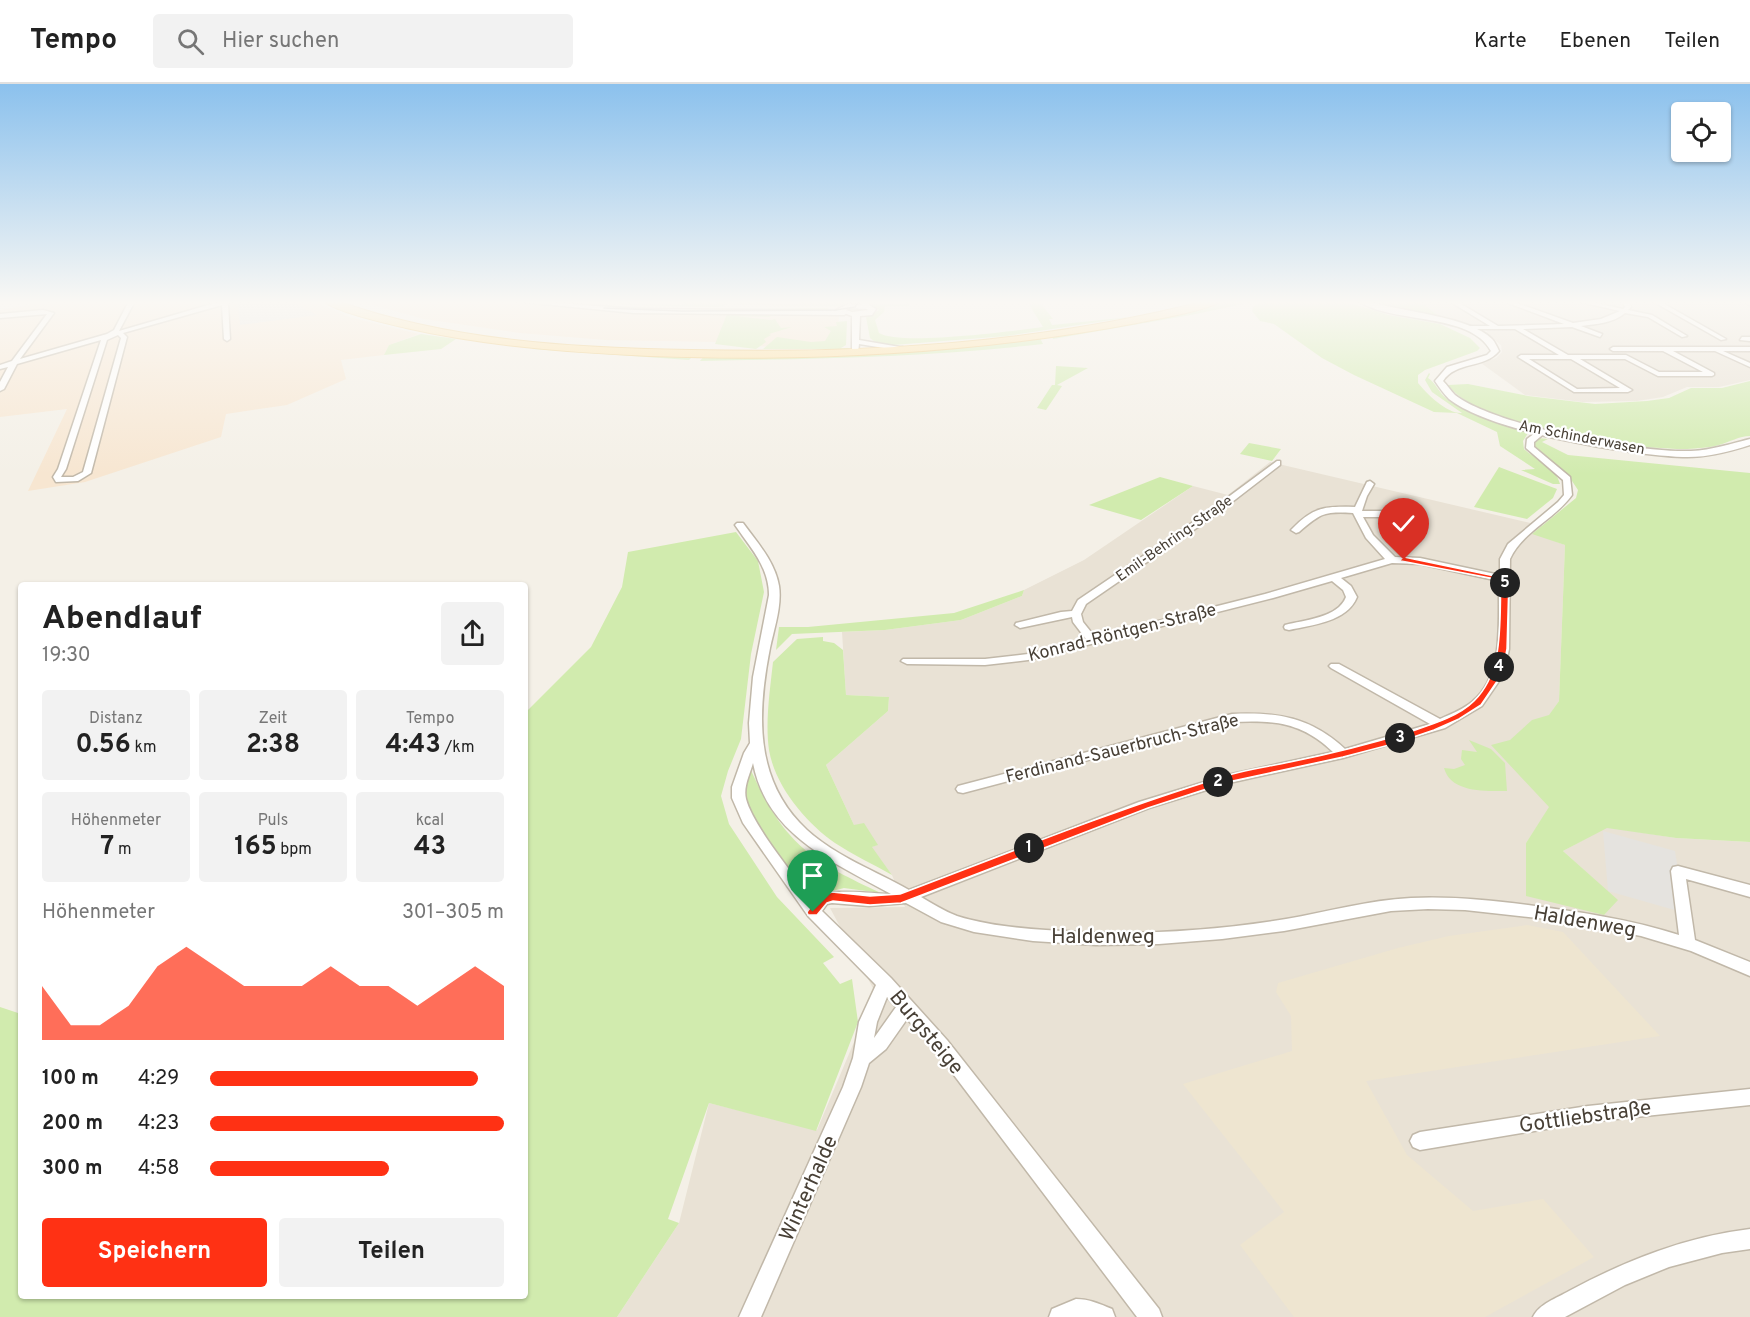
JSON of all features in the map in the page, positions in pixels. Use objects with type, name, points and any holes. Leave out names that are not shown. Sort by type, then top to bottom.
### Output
[{"type":"street","points":[[0,389],[18,359]]},
{"type":"street","points":[[0,367],[29,359]]},
{"type":"street","points":[[99,359],[62,469],[57,477],[59,480],[75,479],[87,473],[118,359]]},
{"type":"street","name":"Am Schinderwasen","points":[[1481,359],[1444,372],[1439,381],[1440,385],[1454,399],[1473,410],[1542,432],[1669,453],[1716,452],[1750,442]]},
{"type":"street","points":[[1523,359],[1576,391],[1629,390],[1572,359]]},
{"type":"street","points":[[1629,359],[1658,374],[1712,374],[1682,359]]},
{"type":"street","points":[[1735,359],[1750,365]]},
{"type":"street","points":[[813,912],[822,900],[832,897],[888,901],[924,891],[1144,805],[1227,779],[1343,754],[1441,724],[1478,703],[1498,674],[1503,649],[1505,559],[1511,546],[1556,509],[1568,495],[1567,479],[1530,448],[1530,441],[1542,432]]},
{"type":"street","name":"Emil-Behring-Straße","points":[[1076,614],[1082,602],[1211,514],[1277,463]]},
{"type":"street","points":[[1357,512],[1370,484]]},
{"type":"street","points":[[1296,530],[1317,512],[1335,509],[1418,514]]},
{"type":"street","points":[[1357,512],[1369,536],[1392,560]]},
{"type":"street","name":"Haldenweg","points":[[740,525],[761,555],[774,586],[758,695],[757,742],[761,771],[769,791],[781,810],[816,847],[953,921],[1000,931],[1053,937],[1143,938],[1284,925],[1365,908],[1431,903],[1509,909],[1574,917],[1620,926],[1688,945],[1750,969]]},
{"type":"street","name":"Konrad-Röntgen-Straße","points":[[907,661],[1006,660],[1059,650],[1269,596],[1392,560],[1420,561],[1505,579]]},
{"type":"street","points":[[1289,627],[1334,616],[1343,611],[1352,598],[1352,593],[1349,588],[1333,577]]},
{"type":"street","points":[[1020,625],[1061,615],[1076,614],[1078,622],[1092,640]]},
{"type":"street","points":[[1335,666],[1441,724]]},
{"type":"street","name":"Ferdinand-Sauerbruch-Straße","points":[[963,789],[1232,718],[1266,717],[1295,721],[1320,734],[1343,754]]},
{"type":"street","name":"Burgsteige","points":[[757,742],[743,772],[739,798],[741,808],[763,843],[813,912],[885,983],[941,1045],[1151,1317]]},
{"type":"street","points":[[1688,945],[1678,871],[1750,891]]},
{"type":"street","name":"Winterhalde","points":[[750,1317],[817,1171],[862,1058],[868,1022],[885,983]]},
{"type":"street","name":"Winterhalde","points":[[862,1058],[880,1044],[905,1007]]},
{"type":"street","name":"Gottliebstraße","points":[[1420,1141],[1588,1114],[1750,1097]]},
{"type":"street","points":[[1544,1317],[1595,1287],[1646,1264],[1689,1250],[1750,1239]]},
{"type":"street","points":[[1060,1317],[1073,1309],[1089,1311],[1104,1317]]},
{"type":"shaded area","points":[[0,359],[354,359],[341,360],[346,379],[287,405],[226,414],[221,437],[85,482],[28,491],[67,409],[0,417]]},
{"type":"shaded area","points":[[1494,359],[1750,359],[1750,380],[1719,387],[1687,387],[1663,397],[1637,401],[1582,402],[1525,395],[1481,363]]},
{"type":"shaded area","points":[[1270,462],[1543,526],[1533,533],[1565,545],[1559,701],[1549,716],[1550,807],[1526,843],[1617,900],[1563,851],[1607,827],[1676,838],[1750,842],[1750,1317],[617,1317],[679,1223],[709,1103],[817,1130],[875,992],[830,908],[905,907],[892,875],[871,847],[877,845],[854,825],[826,765],[888,711],[889,697],[846,695],[842,632],[885,630],[961,620],[1022,596],[1024,590],[1084,560],[1193,486],[1228,495]]},
{"type":"shaded area","points":[[1603,831],[1675,851],[1685,913],[1608,891]]},
{"type":"shaded area","points":[[1527,925],[1563,932],[1660,1036],[1366,1081],[1407,1155],[1473,1211],[1543,1199],[1594,1257],[1485,1317],[1294,1317],[1240,1245],[1284,1212],[1183,1084],[1292,1051],[1291,1016],[1276,992],[1278,983],[1398,948],[1449,936]]},
{"type":"green space","points":[[702,359],[806,359],[700,361]]},
{"type":"green space","points":[[1323,359],[1456,359],[1425,370],[1418,375],[1418,383],[1444,407],[1462,413],[1432,392],[1425,380],[1429,373],[1428,378],[1444,397],[1453,403],[1484,419],[1514,426],[1528,433],[1523,441],[1524,449],[1550,468],[1560,484],[1553,484],[1521,470],[1535,469],[1500,446],[1497,432],[1457,413],[1434,412]]},
{"type":"green space","points":[[1056,366],[1088,368],[1057,385],[1062,386],[1046,410],[1037,408],[1052,385],[1055,385]]},
{"type":"green space","points":[[1750,381],[1750,436],[1715,446],[1687,449],[1597,441],[1560,434],[1491,413],[1465,400],[1448,385],[1468,384],[1528,396],[1595,404],[1669,398],[1691,388],[1722,388]]},
{"type":"green space","points":[[1539,438],[1548,439],[1542,442],[1568,455],[1750,473],[1750,842],[1676,838],[1607,828],[1563,851],[1618,900],[1604,915],[1526,896],[1526,843],[1549,807],[1491,745],[1510,740],[1532,720],[1549,715],[1559,701],[1565,545],[1532,534],[1576,498],[1578,490],[1568,475],[1534,449],[1533,443]]},
{"type":"green space","points":[[1249,443],[1281,449],[1272,461],[1240,454]]},
{"type":"green space","points":[[1499,467],[1557,489],[1553,498],[1527,519],[1474,507]]},
{"type":"green space","points":[[1160,477],[1193,486],[1141,520],[1089,505]]},
{"type":"green space","points":[[736,532],[758,561],[764,592],[751,654],[741,739],[721,796],[729,824],[777,897],[834,957],[823,963],[840,984],[852,979],[858,1022],[816,1131],[709,1103],[668,1219],[679,1223],[617,1317],[0,1317],[0,1007],[18,1013],[18,1299],[528,1299],[528,710],[591,647],[622,587],[628,552]]},
{"type":"green space","points":[[1024,590],[1022,596],[961,620],[885,630],[792,634],[776,650],[779,627],[808,627],[954,613]]},
{"type":"green space","points":[[823,637],[823,641],[834,643],[843,650],[846,695],[889,697],[888,711],[826,765],[854,825],[864,823],[878,845],[872,847],[892,875],[842,847],[813,825],[793,802],[772,764],[769,750],[768,706],[773,662],[797,639]]},
{"type":"green space","points":[[1469,740],[1491,749],[1505,763],[1507,791],[1470,789],[1454,782],[1448,776],[1444,768],[1454,769],[1465,765],[1461,759],[1462,750],[1477,752]]},
{"type":"green space","points":[[749,766],[774,813],[786,831],[800,845],[834,870],[881,893],[844,888],[809,897],[770,847],[745,804],[743,791]]},
{"type":"route","points":[[813,912],[822,900],[832,897],[888,901],[901,899],[1144,805],[1227,779],[1343,754],[1431,728],[1450,720],[1478,703],[1498,674],[1503,649],[1505,579],[1420,561],[1404,560]]}]
